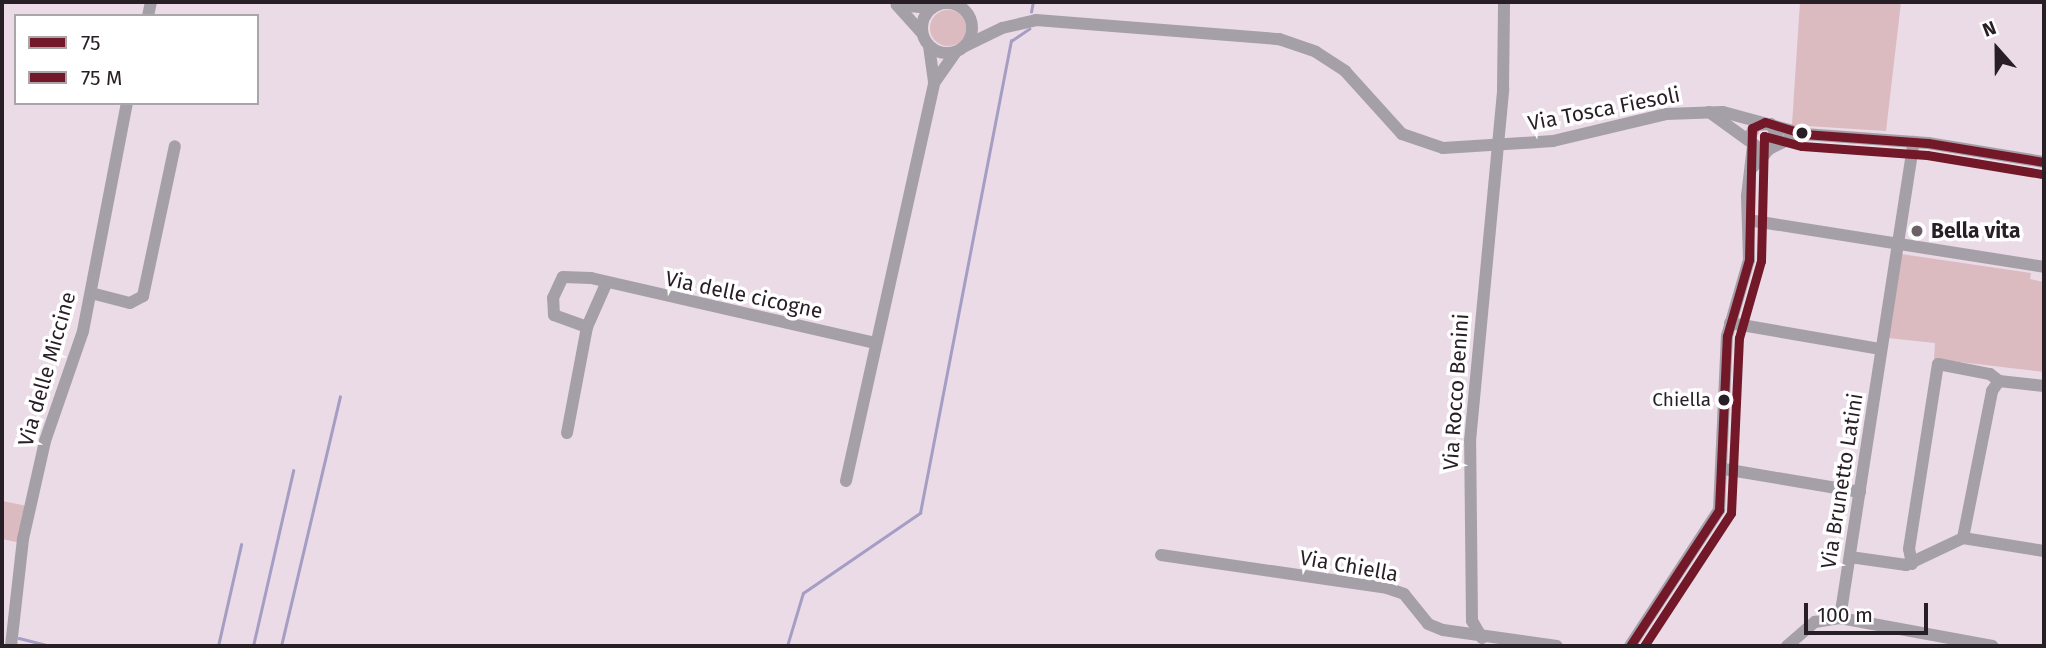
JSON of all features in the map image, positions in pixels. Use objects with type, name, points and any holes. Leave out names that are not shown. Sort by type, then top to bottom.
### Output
[{"type":"street","name":"Via Rocco Benini","points":[[1482,638],[1472,621],[1470,441],[1497,145],[1504,2]]},
{"type":"street","name":"Via Tosca Fiesoli","points":[[894,3],[916,11],[957,5],[971,21],[1002,27]]},
{"type":"street","name":"Via Tosca Fiesoli","points":[[894,3],[922,33],[929,46]]},
{"type":"street","points":[[922,33],[933,8]]},
{"type":"street","name":"Via Tosca Fiesoli","points":[[961,49],[1002,27],[1036,20],[1279,39],[1316,52],[1345,71],[1411,139],[1443,148],[1570,139],[1666,114],[1709,112],[1735,113],[1803,133],[1914,142],[2044,162]]},
{"type":"street","points":[[934,83],[961,49],[971,21]]},
{"type":"street","points":[[846,481],[934,83],[929,46],[961,49]]},
{"type":"street","name":"Via delle Miccine","points":[[11,646],[17,572],[35,485],[90,293],[128,105]]},
{"type":"street","name":"Via Tosca Fiesoli","points":[[1709,112],[1751,144],[1769,149],[1803,133]]},
{"type":"street","points":[[1630,646],[1639,625],[1715,522],[1724,469],[1730,323],[1746,274],[1753,126],[1768,123],[1777,136],[1752,168]]},
{"type":"street","name":"Via Brunetto Latini","points":[[1840,618],[1914,142]]},
{"type":"street","points":[[90,293],[130,303],[143,296],[175,146]]},
{"type":"street","points":[[1748,220],[2044,267]]},
{"type":"street","name":"Via delle cicogne","points":[[587,327],[554,316],[558,282],[571,276],[875,343]]},
{"type":"street","points":[[567,433],[587,327],[606,284]]},
{"type":"street","points":[[1730,323],[1881,349]]},
{"type":"street","points":[[1912,564],[1909,549],[1938,364],[1990,374],[1999,381],[2044,386]]},
{"type":"street","points":[[1963,538],[1992,391],[1999,381]]},
{"type":"street","points":[[1724,469],[1860,492]]},
{"type":"street","points":[[1850,557],[1912,564],[1963,538],[2044,551]]},
{"type":"street","name":"Via Chiella","points":[[1161,555],[1398,591],[1428,624],[1482,638],[1557,646]]},
{"type":"street","points":[[1787,646],[1815,622],[1840,618],[1992,646]]},
{"type":"shaded area","points":[[1800,2],[1901,2],[1886,131],[1792,125]]},
{"type":"shaded area","points":[[948,10],[961,15],[966,28],[961,41],[948,46],[935,41],[930,28],[935,15]]},
{"type":"shaded area","points":[[1901,254],[2031,273],[2030,279],[2044,282],[2044,372],[1934,359],[1935,343],[1888,338]]},
{"type":"shaded area","points":[[2,501],[27,506],[21,543],[2,539]]},
{"type":"waterway","points":[[1031,12],[1033,2]]},
{"type":"waterway","points":[[1341,2],[1355,2]]},
{"type":"waterway","points":[[787,646],[803,593],[920,513],[1011,41],[1029,29]]},
{"type":"waterway","points":[[281,646],[340,397]]},
{"type":"waterway","points":[[253,646],[293,471]]},
{"type":"waterway","points":[[218,646],[241,545]]},
{"type":"waterway","points":[[19,638],[52,646]]},
{"type":"transit line","name":"75","points":[[1630,646],[1719,510],[1727,336],[1749,260],[1752,128],[1765,122],[1804,134],[1928,143],[2044,162]]},
{"type":"transit line","points":[[1644,646],[1731,513],[1739,338],[1761,261],[1764,136],[1802,146],[1927,155],[2042,174]]},
{"type":"place","name":"Bella vita","points":[[1917,231]]},
{"type":"place","name":"Chiella","points":[[1724,400]]}]
